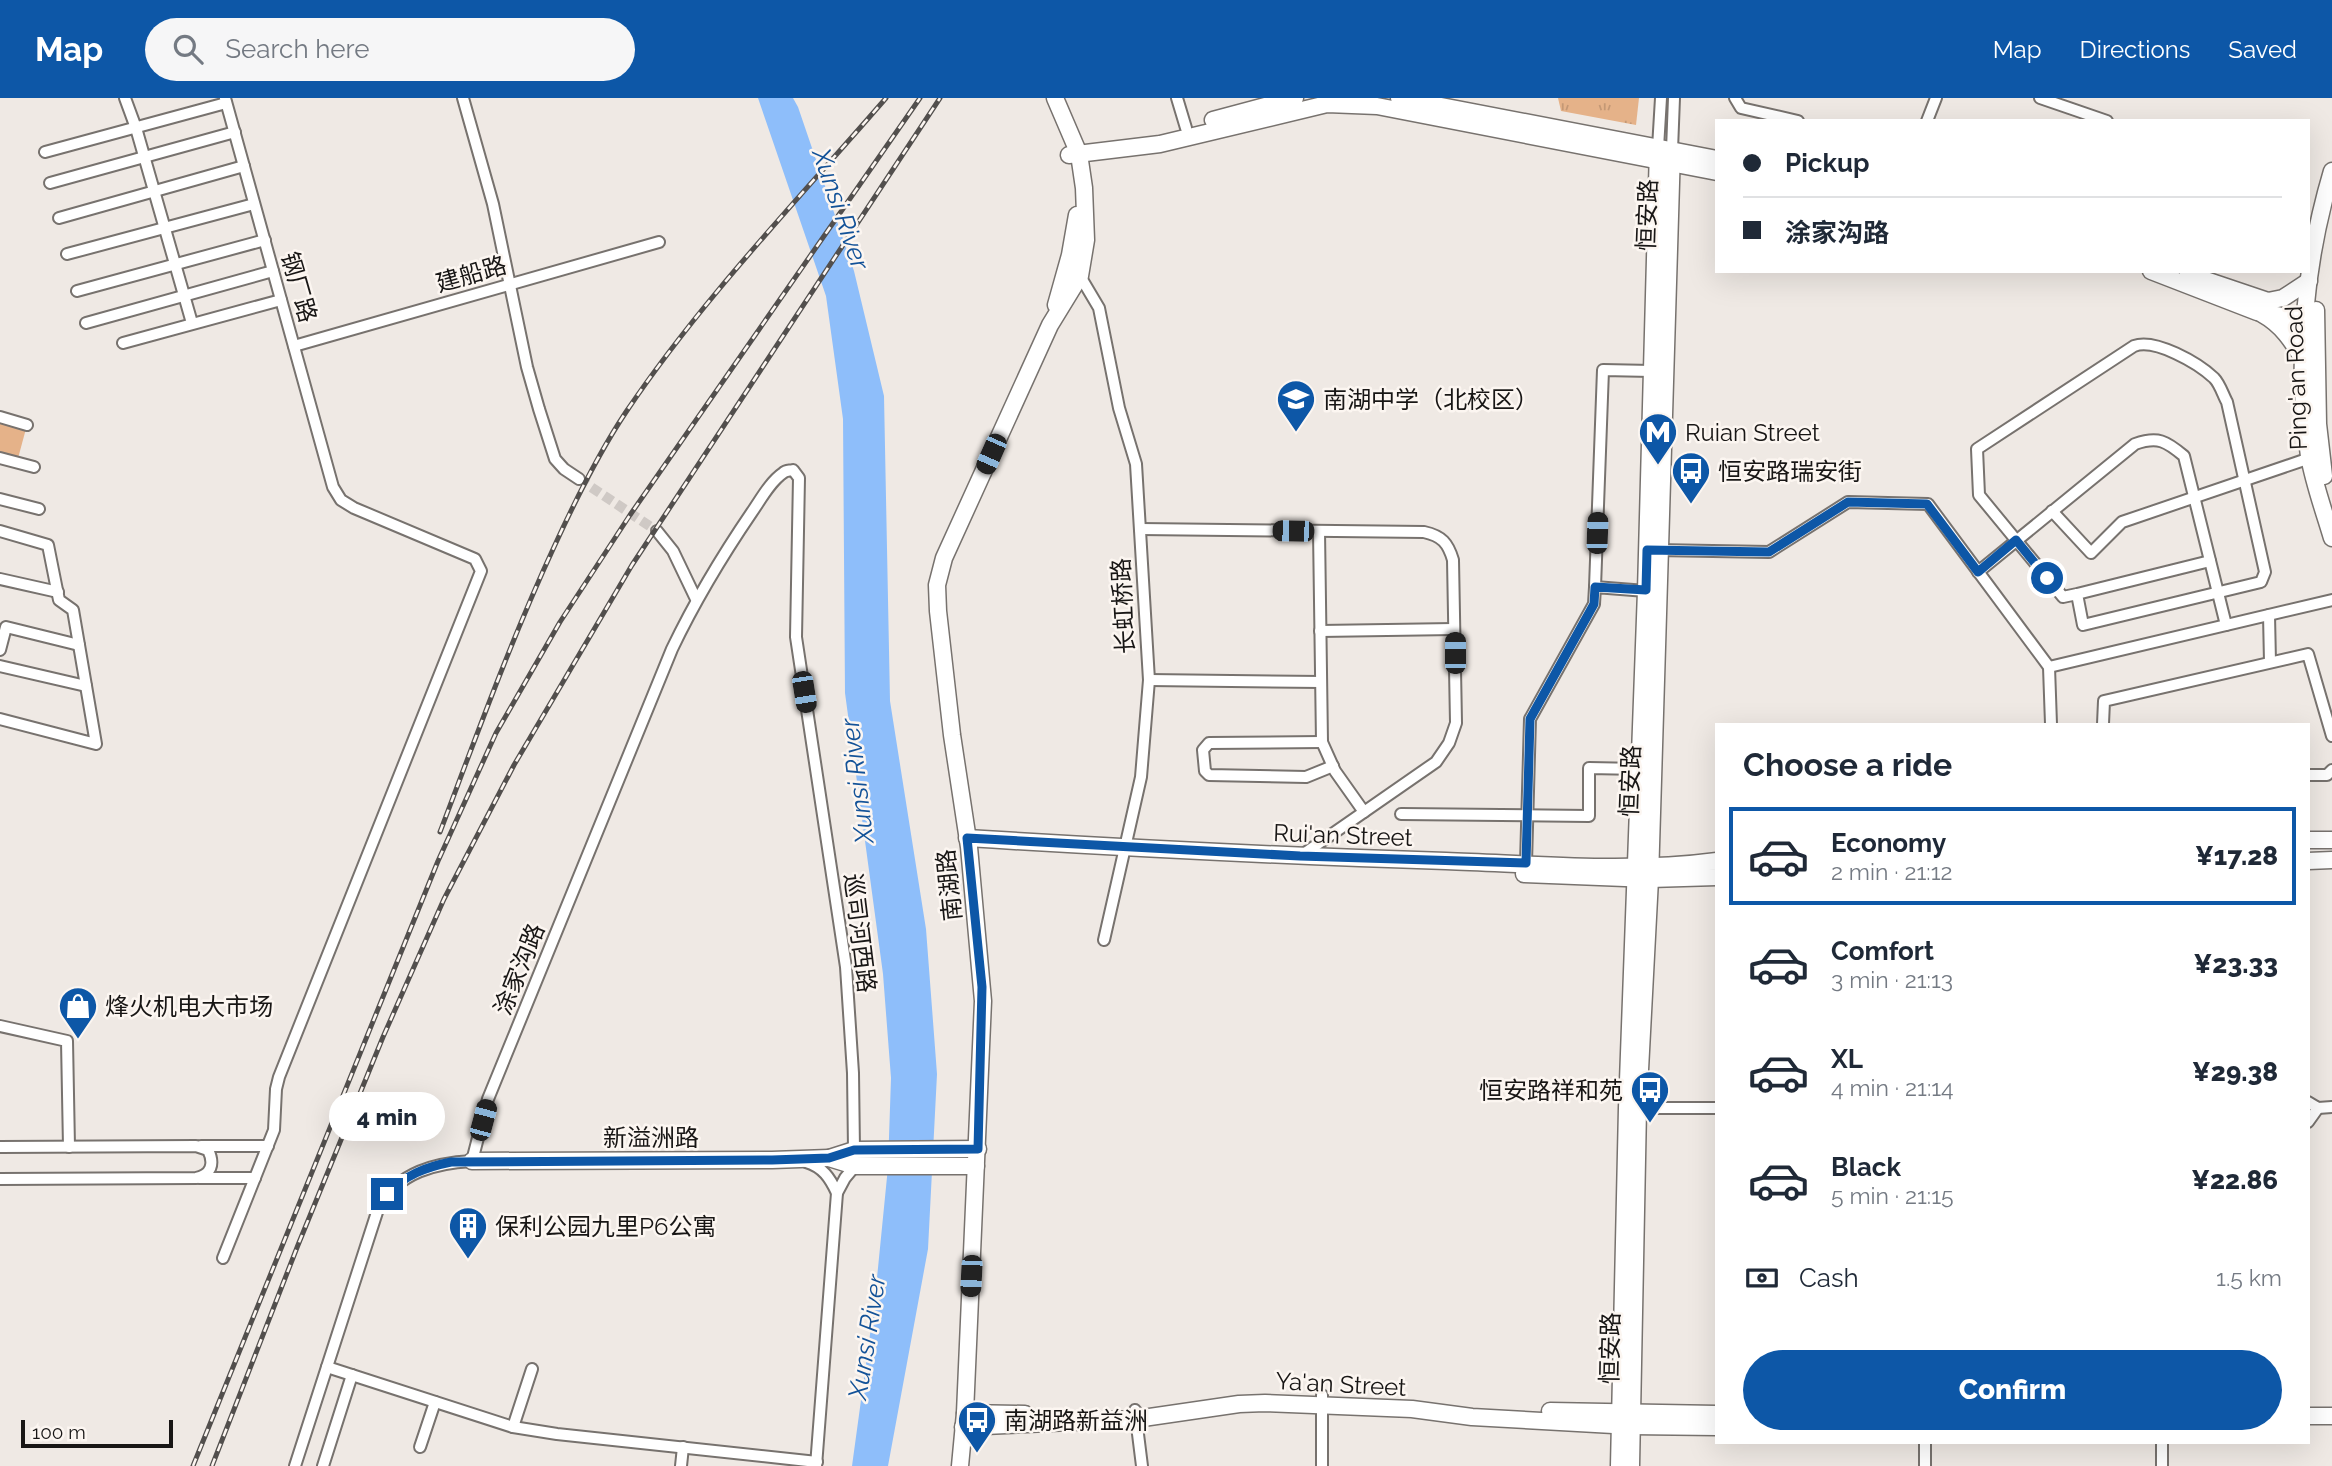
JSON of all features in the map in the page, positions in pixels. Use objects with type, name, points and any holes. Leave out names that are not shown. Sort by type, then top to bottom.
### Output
[{"type":"main road","points":[[1045,98],[1073,152],[1077,222],[1050,325]]},
{"type":"main road","points":[[1050,325],[1080,276],[1085,252],[1086,207],[1073,152],[1055,98]]},
{"type":"main road","points":[[1073,152],[1186,128],[1295,98]]},
{"type":"main road","points":[[1399,98],[1665,155],[1715,171]]},
{"type":"main road","points":[[1073,152],[1160,144],[1335,103],[1377,106],[1665,155],[1715,159]]},
{"type":"main road","name":"恒安路","points":[[1643,872],[1640,769],[1646,590],[1653,550],[1652,371],[1665,155]]},
{"type":"main road","name":"恒安路","points":[[1619,1466],[1625,1419],[1665,155]]},
{"type":"main road","name":"Ping'an Road","points":[[2332,171],[2316,235],[2309,281],[2310,320],[2325,424],[2323,473],[2332,506]]},
{"type":"main road","name":"Ping'an Road","points":[[2332,207],[2304,360],[2310,458],[2332,538]]},
{"type":"main road","points":[[2156,273],[2257,312],[2283,329],[2304,360]]},
{"type":"main road","points":[[2186,273],[2268,301],[2283,298],[2309,281]]},
{"type":"main road","points":[[2257,312],[2310,320]]},
{"type":"main road","name":"南湖路","points":[[960,1466],[978,1149],[982,987],[968,843],[943,667],[937,584],[944,558],[1050,325]]},
{"type":"main road","points":[[2310,840],[2332,840]]},
{"type":"main road","name":"Rui'an Street","points":[[968,843],[1125,852],[1643,872],[1715,861]]},
{"type":"main road","name":"Rui'an Street","points":[[1125,852],[1526,863],[1715,877]]},
{"type":"main road","points":[[2310,861],[2332,860]]},
{"type":"main road","points":[[854,1158],[978,1149]]},
{"type":"main road","points":[[854,1158],[976,1166]]},
{"type":"main road","name":"新溢洲路","points":[[472,1161],[854,1158]]},
{"type":"main road","name":"Ya'an Street","points":[[964,1420],[1025,1414],[1136,1415],[1241,1394],[1322,1400],[1402,1398],[1715,1427]]},
{"type":"main road","name":"Ya'an Street","points":[[1625,1419],[1715,1414]]},
{"type":"main road","points":[[2310,1416],[2332,1416]]},
{"type":"main road","name":"恒安路","points":[[1625,1419],[1631,1466]]},
{"type":"main road","points":[[2310,1426],[2332,1426]]},
{"type":"street","points":[[125,98],[155,191],[192,323]]},
{"type":"street","points":[[463,98],[493,204],[527,367],[555,458],[564,469],[579,479]]},
{"type":"street","points":[[1177,98],[1186,128]]},
{"type":"street","name":"恒安路","points":[[1661,98],[1665,155]]},
{"type":"street","name":"恒安路","points":[[1665,155],[1674,98]]},
{"type":"street","points":[[1735,98],[1741,108],[1789,119]]},
{"type":"street","points":[[1928,119],[1936,98]]},
{"type":"street","points":[[2040,98],[2101,119]]},
{"type":"street","points":[[45,152],[226,101]]},
{"type":"street","name":"钢厂路","points":[[226,101],[333,488],[341,499],[354,508],[475,559],[481,571],[279,1077],[274,1130],[268,1146]]},
{"type":"street","points":[[50,183],[234,132]]},
{"type":"street","points":[[59,218],[244,166]]},
{"type":"street","points":[[67,254],[254,204]]},
{"type":"street","points":[[76,292],[265,240]]},
{"type":"street","name":"建船路","points":[[294,346],[659,242]]},
{"type":"street","points":[[86,323],[273,271]]},
{"type":"street","name":"长虹桥路","points":[[1080,276],[1099,307],[1119,408],[1136,464],[1149,680],[1141,777],[1104,940]]},
{"type":"street","points":[[123,343],[281,300]]},
{"type":"street","points":[[2077,594],[2083,625],[2261,582],[2265,572],[2227,402],[2215,379],[2172,351],[2143,342],[1977,449],[1979,495],[2063,597],[2210,561]]},
{"type":"street","points":[[1526,863],[1530,719],[1594,604],[1603,370],[1652,371]]},
{"type":"street","points":[[0,417],[27,425]]},
{"type":"street","points":[[1978,572],[2135,443],[2151,439],[2170,443],[2184,456],[2226,625]]},
{"type":"street","points":[[0,458],[34,467]]},
{"type":"street","points":[[2052,511],[2091,553],[2122,522],[2310,458]]},
{"type":"street","name":"涂家沟路","points":[[472,1161],[488,1099],[672,649],[696,599],[729,545],[783,473],[793,470],[797,473]]},
{"type":"street","name":"巡司河西路","points":[[797,473],[796,636],[846,967],[853,1073],[854,1158]]},
{"type":"street","points":[[0,499],[38,509]]},
{"type":"street","points":[[1653,550],[1769,552],[1848,502],[1927,504],[2049,667],[2051,723]]},
{"type":"street","points":[[1140,529],[1424,532],[1437,535],[1449,545],[1453,560],[1456,723],[1449,743],[1436,762],[1300,856]]},
{"type":"street","points":[[0,531],[48,545],[59,600],[73,610],[96,744],[0,719]]},
{"type":"street","points":[[657,531],[673,551],[696,599]]},
{"type":"street","points":[[1319,531],[1322,742],[1333,766],[1364,812]]},
{"type":"street","points":[[0,579],[58,592]]},
{"type":"street","points":[[1595,587],[1646,590]]},
{"type":"street","points":[[2049,667],[2332,600]]},
{"type":"street","points":[[2269,615],[2270,662]]},
{"type":"street","points":[[0,650],[3,626],[79,645]]},
{"type":"street","points":[[1320,631],[1454,629]]},
{"type":"street","points":[[2103,723],[2104,701],[2308,654],[2332,736]]},
{"type":"street","points":[[0,666],[86,686]]},
{"type":"street","points":[[1149,680],[1321,682]]},
{"type":"street","points":[[1322,742],[1209,743],[1203,750],[1205,771],[1209,775],[1306,777],[1333,766]]},
{"type":"street","points":[[1401,814],[1589,816],[1589,768],[1640,769]]},
{"type":"street","points":[[2310,775],[2327,775],[2332,770]]},
{"type":"street","points":[[0,1026],[67,1041],[69,1147]]},
{"type":"street","points":[[2313,1105],[2332,1107]]},
{"type":"street","points":[[1633,1108],[1715,1108]]},
{"type":"street","points":[[196,1178],[204,1176],[212,1165],[208,1150],[197,1146]]},
{"type":"street","points":[[0,1147],[268,1146],[223,1258]]},
{"type":"street","points":[[327,1367],[513,1427],[817,1464],[837,1193],[854,1158]]},
{"type":"street","points":[[797,1159],[821,1169],[829,1176],[837,1193]]},
{"type":"street","points":[[295,1466],[379,1206],[395,1185],[417,1171],[451,1162],[472,1161]]},
{"type":"street","points":[[0,1179],[255,1178]]},
{"type":"street","points":[[513,1427],[532,1369]]},
{"type":"street","points":[[323,1466],[352,1375]]},
{"type":"street","points":[[1322,1400],[1322,1466]]},
{"type":"street","points":[[420,1447],[435,1402]]},
{"type":"street","points":[[1136,1415],[1142,1466]]},
{"type":"street","points":[[1925,1444],[1925,1466]]},
{"type":"street","points":[[2162,1444],[2162,1466]]},
{"type":"street","points":[[681,1466],[683,1447]]},
{"type":"green space","points":[[1558,98],[1639,98],[1636,125],[1561,111]]},
{"type":"green space","points":[[0,417],[27,425],[17,462],[0,458]]},
{"type":"water","name":"Xunsi River","points":[[758,98],[793,98],[798,107],[854,271],[884,396],[890,701],[926,929],[937,1074],[928,1249],[888,1466],[852,1466],[875,1298],[888,1167],[891,1078],[883,974],[845,693],[843,419],[826,296]]},
{"type":"tunnel","points":[[579,479],[657,531]]},
{"type":"railway","points":[[440,832],[538,582],[596,461],[616,428],[655,370],[718,290],[886,98]]},
{"type":"railway","points":[[193,1466],[438,861],[496,733],[560,622],[630,515],[920,98]]},
{"type":"railway","points":[[212,1466],[383,1037],[444,899],[514,765],[632,565],[940,98]]},
{"type":"place","name":"南湖中学（北校区）","points":[[1296,433]]},
{"type":"place","name":"Ruian Street","points":[[1658,466]]},
{"type":"place","name":"恒安路瑞安街","points":[[1691,505]]},
{"type":"place","name":"烽火机电大市场","points":[[78,1040]]},
{"type":"place","name":"恒安路祥和苑","points":[[1650,1124]]},
{"type":"place","name":"保利公园九里P6公寓","points":[[468,1260]]},
{"type":"place","name":"南湖路新益洲","points":[[977,1454]]},
{"type":"route","points":[[387,1194],[395,1185],[417,1171],[451,1162],[772,1160],[829,1158],[854,1150],[978,1149],[983,1001],[967,838],[1300,856],[1526,863],[1530,719],[1594,604],[1595,587],[1646,590],[1647,550],[1769,552],[1848,502],[1927,504],[1978,572],[2016,540],[2047,578]]}]
